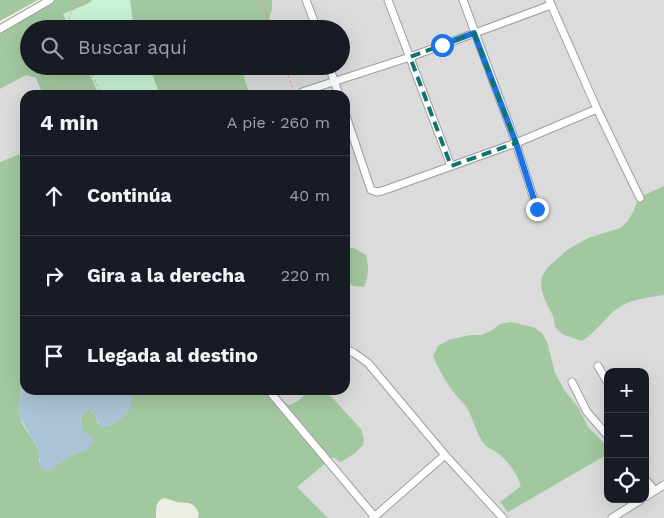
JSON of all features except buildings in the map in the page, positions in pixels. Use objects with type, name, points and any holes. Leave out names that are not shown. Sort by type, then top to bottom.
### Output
[{"type":"street","points":[[0,29],[50,0]]},
{"type":"street","points":[[306,0],[313,20]]},
{"type":"street","points":[[388,0],[451,166]]},
{"type":"street","points":[[462,0],[516,143],[537,209]]},
{"type":"street","points":[[307,90],[410,57],[550,3],[597,110],[640,198]]},
{"type":"street","points":[[332,75],[337,90]]},
{"type":"street","points":[[350,128],[371,190],[377,192],[516,143],[597,110]]},
{"type":"street","points":[[350,351],[368,363],[445,455],[502,518]]},
{"type":"street","points":[[598,366],[604,376]]},
{"type":"street","points":[[572,382],[587,412],[604,431]]},
{"type":"street","points":[[272,395],[373,517],[445,455]]},
{"type":"street","points":[[649,483],[656,491]]},
{"type":"street","points":[[649,495],[664,485]]},
{"type":"street","points":[[612,518],[623,515],[638,503]]},
{"type":"path","points":[[68,20],[72,11],[90,0]]},
{"type":"path","points":[[260,0],[268,20]]},
{"type":"path","points":[[92,75],[100,90]]},
{"type":"path","points":[[289,75],[297,90]]},
{"type":"highlighted area","points":[[474,33],[516,143],[451,166],[410,57]]},
{"type":"shaded area","points":[[61,0],[664,0],[664,518],[287,518],[254,395],[350,395],[350,90],[20,90],[20,174],[0,184],[0,33],[20,22],[20,75],[350,75],[350,20],[24,20]]},
{"type":"green space","points":[[0,0],[38,0],[0,21]]},
{"type":"green space","points":[[53,0],[272,0],[269,20],[20,20],[20,75],[26,75],[0,89],[0,29]]},
{"type":"green space","points":[[92,0],[130,0],[133,20],[66,20],[63,14]]},
{"type":"green space","points":[[26,75],[244,75],[248,90],[41,90],[36,78]]},
{"type":"green space","points":[[90,75],[152,75],[158,90],[97,90]]},
{"type":"green space","points":[[20,154],[19,413],[22,423],[36,445],[39,461],[44,470],[49,470],[72,455],[87,449],[90,437],[84,432],[81,425],[81,418],[85,411],[95,414],[98,424],[119,419],[127,412],[131,395],[273,395],[289,405],[298,401],[305,395],[330,395],[361,429],[364,439],[363,445],[355,453],[341,462],[333,457],[297,487],[328,518],[198,518],[199,514],[195,506],[164,498],[156,509],[156,518],[0,518],[0,162]]},
{"type":"green space","points":[[664,186],[664,295],[637,300],[621,306],[582,341],[562,334],[555,327],[553,316],[541,287],[542,277],[547,268],[567,250],[588,238],[620,228],[628,221],[637,202],[644,195]]},
{"type":"green space","points":[[350,247],[366,255],[368,263],[367,279],[364,287],[350,284]]},
{"type":"green space","points":[[510,322],[533,327],[542,333],[547,342],[555,373],[565,391],[578,407],[588,427],[604,443],[604,456],[508,512],[500,502],[521,486],[517,476],[504,459],[483,442],[467,408],[446,382],[433,356],[438,346],[449,340],[470,335],[481,335],[491,331],[500,324]]},
{"type":"water","points":[[20,395],[131,395],[131,407],[121,419],[107,427],[102,428],[91,411],[85,411],[81,424],[82,428],[94,441],[91,446],[72,455],[49,471],[44,470],[40,466],[36,445],[19,413]]},
{"type":"route","points":[[442,45],[474,33],[516,143],[537,209]]}]
